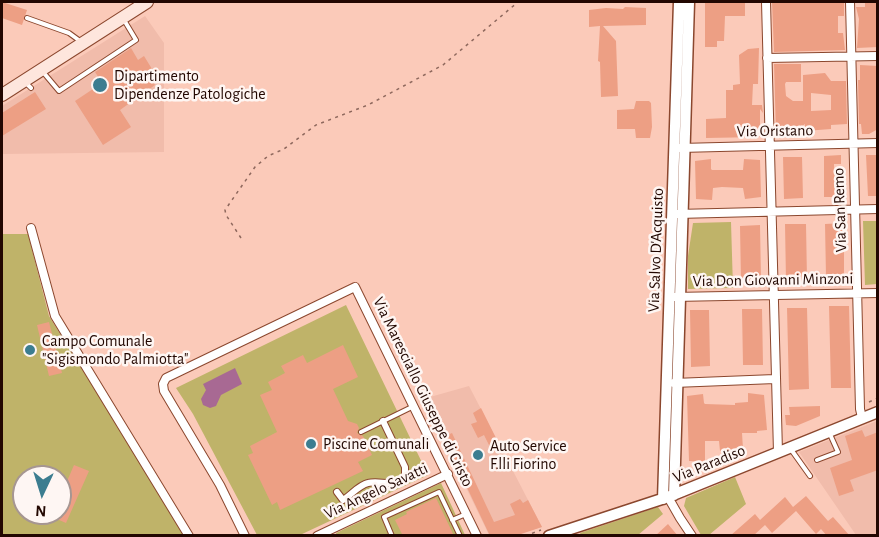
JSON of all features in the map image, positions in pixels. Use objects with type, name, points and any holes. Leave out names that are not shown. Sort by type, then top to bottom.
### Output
[{"type":"main road","points":[[2,95],[28,85],[42,70],[147,2]]},
{"type":"street","name":"Via Salvo D'Acquisto","points":[[668,497],[679,148],[679,2]]},
{"type":"street","name":"Via Salvo D'Acquisto","points":[[679,148],[689,2]]},
{"type":"street","points":[[766,2],[778,452]]},
{"type":"street","name":"Via San Remo","points":[[850,2],[862,418]]},
{"type":"street","points":[[767,58],[878,56]]},
{"type":"street","name":"Via Oristano","points":[[679,148],[878,143]]},
{"type":"street","points":[[677,214],[878,210]]},
{"type":"street","points":[[31,228],[55,316],[189,536]]},
{"type":"street","name":"Via Maresciallo Giuseppe di Cristo","points":[[245,536],[220,485],[164,391],[163,384],[166,378],[355,287],[477,536]]},
{"type":"street","name":"Via Don Giovanni Minzoni","points":[[675,298],[878,293]]},
{"type":"street","points":[[672,383],[775,379]]},
{"type":"street","name":"Via Paradiso","points":[[549,536],[573,532],[668,497],[878,411]]},
{"type":"street","points":[[337,492],[344,500],[364,484],[392,483],[402,481],[405,477],[405,467],[383,421]]},
{"type":"street","name":"Via Angelo Savatti","points":[[320,535],[448,474]]},
{"type":"street","points":[[668,497],[692,536]]},
{"type":"lane","points":[[42,70],[59,91],[136,40],[123,16]]},
{"type":"lane","points":[[27,18],[69,33],[83,43]]},
{"type":"lane","points":[[361,432],[414,406]]},
{"type":"lane","points":[[817,460],[838,452],[829,431]]},
{"type":"lane","points":[[789,447],[810,476]]},
{"type":"lane","points":[[392,536],[384,517],[439,492],[460,536]]},
{"type":"lane","points":[[452,520],[467,513]]},
{"type":"path","points":[[241,238],[225,210],[255,167],[316,125],[368,105],[443,65],[518,2]]},
{"type":"shaded area","name":"Dipartimento Dipendenze Patologiche","points":[[145,16],[164,43],[164,152],[2,154],[2,106]]},
{"type":"shaded area","points":[[863,221],[877,221],[877,284],[865,285]]},
{"type":"shaded area","points":[[731,222],[733,288],[688,289],[688,256],[693,223]]},
{"type":"shaded area","name":"Campo Comunale \"Sigismondo Palmiotta\"","points":[[2,234],[28,234],[49,316],[186,535],[2,535]]},
{"type":"shaded area","name":"Piscine Comunali","points":[[346,305],[428,475],[300,535],[257,535],[193,414],[176,388]]},
{"type":"shaded area","points":[[235,368],[242,384],[221,395],[216,406],[210,408],[203,405],[201,399],[206,390],[203,384]]},
{"type":"shaded area","name":"Auto Service F.lli Fiorino","points":[[469,386],[542,527],[515,535],[489,535],[423,399]]},
{"type":"shaded area","points":[[877,421],[877,535],[856,535],[799,452]]},
{"type":"shaded area","points":[[735,477],[746,504],[709,535],[701,535],[684,506],[686,498]]},
{"type":"shaded area","points":[[441,483],[465,535],[337,536],[336,533]]},
{"type":"shaded area","points":[[658,507],[663,514],[638,535],[581,535],[580,533]]},
{"type":"building","points":[[2,2],[27,10],[22,25],[2,18]]},
{"type":"building","points":[[705,2],[745,2],[745,16],[725,16],[724,41],[717,41],[717,47],[705,47]]},
{"type":"building","points":[[772,2],[844,2],[844,16],[838,16],[838,33],[843,33],[845,50],[774,52]]},
{"type":"building","points":[[865,2],[878,2],[878,47],[857,48],[859,19],[856,7],[865,7]]},
{"type":"building","points":[[625,7],[646,8],[646,25],[603,26],[616,41],[618,96],[601,97],[600,62],[598,61],[600,26],[589,27],[589,10],[623,9]]},
{"type":"building","points":[[131,48],[138,60],[144,56],[152,69],[147,72],[155,85],[120,110],[131,127],[103,145],[75,101],[102,83],[95,72]]},
{"type":"building","points":[[759,48],[758,84],[753,84],[752,105],[762,105],[760,137],[706,138],[706,119],[726,118],[726,90],[733,90],[733,85],[740,84],[739,55],[748,49]]},
{"type":"building","points":[[774,64],[801,64],[801,82],[786,82],[785,84],[786,96],[793,101],[803,101],[803,75],[825,73],[831,81],[846,81],[847,124],[831,125],[831,129],[805,131],[805,124],[790,135],[776,134]],"holes":[[[811,93],[831,95],[831,110],[811,111]]]},
{"type":"building","points":[[860,65],[878,66],[878,129],[869,134],[862,134],[861,124],[859,124]]},
{"type":"building","points":[[35,92],[46,109],[2,136],[2,113]]},
{"type":"building","points":[[636,101],[651,103],[650,138],[636,138],[635,129],[617,129],[617,110],[634,109]]},
{"type":"building","points":[[841,155],[841,164],[834,164],[835,189],[842,188],[842,197],[824,197],[824,156]]},
{"type":"building","points":[[866,155],[878,155],[878,196],[868,196]]},
{"type":"building","points":[[783,157],[802,157],[803,198],[784,199]]},
{"type":"building","points":[[711,159],[712,170],[743,170],[744,159],[760,160],[761,197],[745,199],[743,188],[722,187],[713,188],[712,200],[696,199],[695,161]]},
{"type":"building","points":[[844,223],[844,275],[848,275],[848,283],[820,284],[819,276],[826,276],[825,224]]},
{"type":"building","points":[[785,224],[806,224],[807,280],[786,281]]},
{"type":"building","points":[[760,225],[761,281],[741,282],[740,226]]},
{"type":"building","points":[[829,306],[849,306],[851,388],[831,388]]},
{"type":"building","points":[[787,308],[807,308],[809,389],[789,390]]},
{"type":"building","points":[[742,309],[762,309],[763,365],[743,365]]},
{"type":"building","points":[[690,310],[709,310],[710,366],[691,367]]},
{"type":"building","points":[[49,322],[62,373],[49,376],[37,325]]},
{"type":"building","points":[[343,345],[358,377],[333,389],[348,421],[357,424],[359,428],[357,433],[363,436],[372,455],[358,462],[363,471],[280,510],[277,502],[272,505],[248,455],[253,453],[250,446],[277,432],[260,395],[272,390],[268,382],[285,373],[281,366],[303,355],[307,363]]},
{"type":"building","points":[[748,393],[764,395],[767,430],[742,433],[743,449],[735,452],[720,451],[719,441],[705,441],[705,462],[689,461],[687,396],[703,394],[705,404],[735,405],[735,403],[748,402]]},
{"type":"building","points":[[820,406],[820,416],[796,426],[786,425],[785,415],[790,415],[789,407]]},
{"type":"building","points":[[481,408],[498,442],[490,447],[484,435],[478,438],[471,424],[477,422],[473,413]]},
{"type":"building","points":[[862,430],[865,437],[878,432],[878,470],[850,480],[854,491],[839,496],[830,468],[852,460],[845,436]]},
{"type":"building","points":[[452,433],[494,522],[515,515],[510,504],[520,499],[523,503],[528,500],[542,527],[515,536],[490,536],[443,437]]},
{"type":"building","points":[[74,465],[89,471],[72,509]]},
{"type":"building","points":[[806,496],[828,521],[833,517],[850,536],[827,536],[821,529],[816,534],[796,511],[772,533],[765,525],[753,536],[730,536],[755,514],[760,520],[785,497],[793,507]]},
{"type":"building","points":[[436,498],[454,536],[403,536],[395,520],[407,514],[406,512]]},
{"type":"building","points":[[668,524],[678,536],[655,536]]},
{"type":"place","name":"Dipartimento Dipendenze Patologiche","points":[[100,85]]},
{"type":"place","name":"Campo Comunale \"Sigismondo Palmiotta\"","points":[[30,350]]},
{"type":"place","name":"Piscine Comunali","points":[[311,444]]},
{"type":"place","name":"Auto Service F.lli Fiorino","points":[[478,455]]}]
